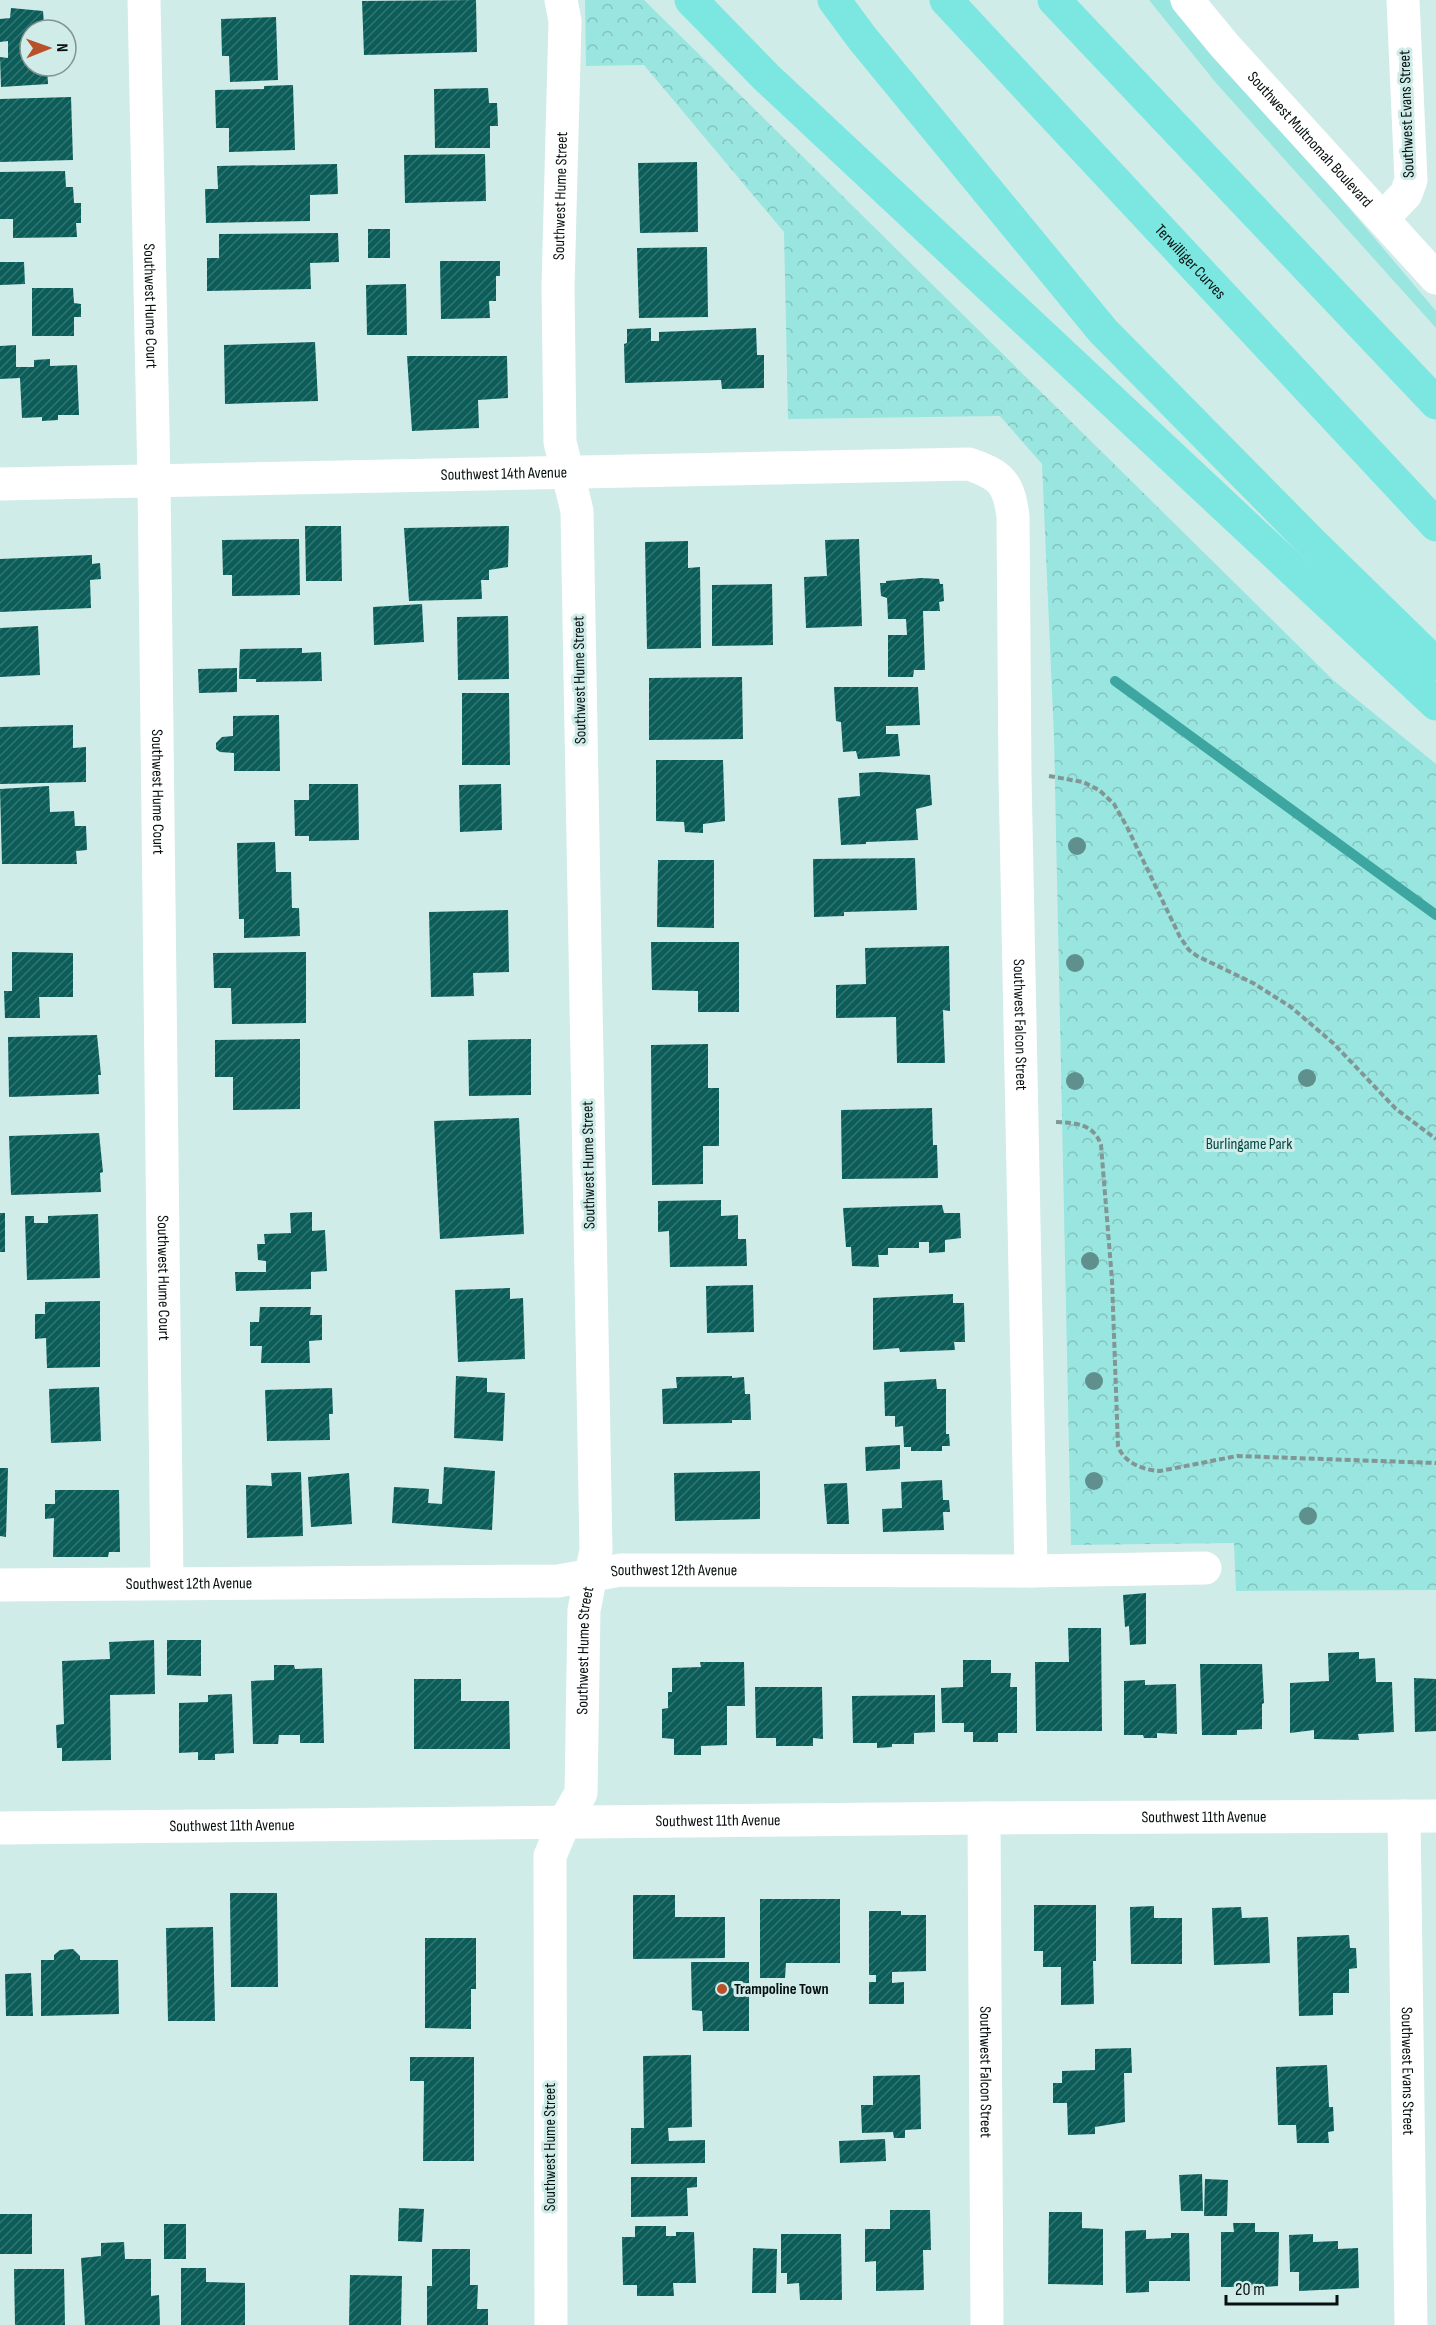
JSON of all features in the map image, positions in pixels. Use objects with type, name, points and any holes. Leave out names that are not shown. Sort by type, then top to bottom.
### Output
[{"type":"highway","points":[[691,0],[766,77],[1436,704]]},
{"type":"highway","points":[[834,0],[862,38],[1103,331],[1310,541],[1436,664]]},
{"type":"highway","name":"Terwilliger Curves","points":[[946,0],[1436,525]]},
{"type":"highway","points":[[1061,5],[1436,403]]},
{"type":"street","name":"Southwest Hume Court","points":[[144,0],[153,480],[167,1583]]},
{"type":"street","name":"Southwest Hume Street","points":[[550,2325],[549,1856],[581,1793],[584,1610],[596,1550],[578,511],[560,442],[558,299],[565,21],[561,0]]},
{"type":"street","name":"Southwest Multnomah Boulevard","points":[[1187,0],[1225,46],[1436,278]]},
{"type":"street","name":"Southwest Evans Street","points":[[1383,218],[1406,194],[1411,180],[1403,0]]},
{"type":"street","name":"Southwest 14th Avenue","points":[[0,484],[969,465],[990,472],[1003,481]]},
{"type":"street","name":"Southwest Falcon Street","points":[[1003,481],[1011,498],[1013,517],[1015,775],[1031,1571]]},
{"type":"street","name":"Southwest 12th Avenue","points":[[0,1585],[558,1581],[621,1570],[1031,1571],[1205,1568]]},
{"type":"street","name":"Southwest Evans Street","points":[[1404,1816],[1411,2325]]},
{"type":"street","name":"Southwest 11th Avenue","points":[[0,1828],[1436,1816]]},
{"type":"street","name":"Southwest Falcon Street","points":[[984,1818],[987,2325]]},
{"type":"path","points":[[1015,775],[1060,777],[1083,782],[1099,790],[1114,804],[1127,827],[1180,937],[1189,950],[1253,982],[1291,1007],[1333,1043],[1396,1109],[1436,1139]]},
{"type":"path","points":[[1022,1122],[1080,1124],[1090,1128],[1098,1137],[1103,1155],[1112,1280],[1118,1446],[1128,1460],[1148,1470],[1160,1471],[1238,1456],[1436,1463]]},
{"type":"green space","name":"Burlingame Park","points":[[585,0],[644,0],[1333,680],[1436,764],[1436,1590],[1236,1591],[1234,1543],[1071,1545],[1054,737],[1042,464],[1000,416],[788,419],[784,232],[644,65],[586,66]]},
{"type":"green space","points":[[1149,0],[1169,0],[1290,138],[1436,311],[1436,328],[1216,83]]},
{"type":"building","points":[[476,0],[477,52],[364,55],[362,1]]},
{"type":"building","points":[[11,8],[43,11],[44,18],[18,18],[18,78],[48,78],[48,84],[1,87],[0,57],[8,58],[8,41],[0,42],[0,19],[10,18]]},
{"type":"building","points":[[276,17],[278,80],[230,82],[229,56],[222,56],[221,19]]},
{"type":"building","points":[[293,85],[295,150],[229,152],[229,128],[216,128],[215,90],[264,89],[264,86]]},
{"type":"building","points":[[488,88],[489,103],[497,103],[498,126],[490,126],[490,148],[435,148],[434,89]]},
{"type":"building","points":[[71,97],[73,160],[0,162],[0,99]]},
{"type":"building","points":[[485,154],[486,201],[405,203],[404,155]]},
{"type":"building","points":[[697,162],[698,232],[640,233],[638,163]]},
{"type":"building","points":[[337,164],[338,194],[310,195],[310,221],[206,223],[205,189],[218,189],[217,166]]},
{"type":"building","points":[[65,171],[66,187],[73,187],[74,203],[81,203],[81,223],[76,223],[77,237],[13,238],[13,219],[0,219],[0,172]]},
{"type":"building","points":[[368,229],[390,229],[390,258],[368,258]]},
{"type":"building","points":[[338,233],[339,262],[310,263],[311,289],[207,291],[207,258],[219,258],[219,234]]},
{"type":"building","points":[[707,247],[708,317],[639,318],[637,248]]},
{"type":"building","points":[[440,261],[500,261],[500,276],[496,276],[496,301],[489,301],[490,318],[441,319]]},
{"type":"building","points":[[0,262],[24,262],[25,284],[0,285]]},
{"type":"building","points":[[406,284],[407,335],[367,335],[366,285]]},
{"type":"building","points":[[32,288],[73,288],[74,303],[81,304],[81,317],[74,317],[74,336],[32,336]]},
{"type":"building","points":[[651,328],[651,341],[659,341],[659,332],[756,328],[757,355],[764,355],[764,388],[722,389],[721,380],[625,383],[624,344],[627,343],[627,329]]},
{"type":"building","points":[[315,342],[318,401],[225,404],[224,345]]},
{"type":"building","points":[[16,345],[16,367],[34,367],[34,360],[50,359],[50,366],[77,365],[79,415],[58,415],[58,420],[42,421],[42,417],[22,418],[20,378],[0,379],[0,346]]},
{"type":"building","points":[[407,356],[507,356],[508,398],[478,400],[479,428],[412,431]]},
{"type":"building","points":[[305,526],[341,526],[342,581],[306,581]]},
{"type":"building","points":[[509,526],[508,567],[489,570],[489,580],[481,580],[482,599],[409,601],[404,528]]},
{"type":"building","points":[[299,539],[300,595],[232,596],[232,575],[223,575],[222,540]]},
{"type":"building","points":[[859,539],[862,626],[806,628],[804,577],[827,576],[825,540]]},
{"type":"building","points":[[688,541],[688,568],[700,567],[701,648],[647,649],[645,542]]},
{"type":"building","points":[[92,555],[92,564],[100,563],[101,579],[90,580],[91,608],[0,612],[0,559]]},
{"type":"building","points":[[921,578],[939,579],[940,584],[943,584],[944,601],[939,602],[940,611],[923,611],[925,670],[914,670],[913,677],[888,677],[888,635],[907,635],[906,619],[888,619],[887,598],[881,596],[880,583]]},
{"type":"building","points":[[772,584],[773,645],[712,646],[712,585]]},
{"type":"building","points":[[422,604],[424,642],[374,645],[373,607]]},
{"type":"building","points":[[508,616],[509,679],[458,680],[457,617]]},
{"type":"building","points":[[38,626],[40,675],[0,677],[0,628]]},
{"type":"building","points":[[302,648],[302,653],[321,652],[322,681],[256,682],[256,679],[239,679],[240,649]]},
{"type":"building","points":[[237,668],[237,692],[199,693],[198,669]]},
{"type":"building","points":[[742,677],[743,739],[649,740],[649,678]]},
{"type":"building","points":[[834,687],[918,687],[920,725],[886,726],[886,734],[898,734],[900,756],[858,759],[856,751],[843,752],[841,722],[836,721]]},
{"type":"building","points":[[462,693],[509,693],[510,765],[462,765]]},
{"type":"building","points":[[279,715],[280,771],[234,771],[234,753],[220,752],[216,749],[216,743],[222,737],[233,736],[233,716]]},
{"type":"building","points":[[73,725],[73,748],[86,747],[86,782],[0,784],[0,727]]},
{"type":"building","points":[[656,760],[723,760],[725,821],[703,824],[703,833],[685,832],[684,822],[656,821]]},
{"type":"building","points":[[859,773],[930,775],[932,805],[916,809],[918,840],[841,845],[838,798],[860,796]]},
{"type":"building","points":[[309,784],[358,784],[359,840],[309,841],[309,836],[295,836],[294,800],[309,800]]},
{"type":"building","points":[[501,784],[502,830],[460,832],[459,785]]},
{"type":"building","points":[[49,786],[50,812],[74,811],[75,826],[86,826],[87,850],[76,851],[77,864],[2,864],[0,789]]},
{"type":"building","points":[[275,842],[276,872],[291,872],[292,908],[299,908],[300,936],[244,938],[244,919],[239,919],[237,843]]},
{"type":"building","points":[[915,858],[917,910],[844,912],[844,916],[814,917],[813,859]]},
{"type":"building","points":[[658,860],[714,860],[714,928],[657,927]]},
{"type":"building","points":[[508,910],[509,972],[473,973],[474,996],[431,997],[429,912]]},
{"type":"building","points":[[651,942],[739,942],[739,1012],[698,1012],[698,991],[652,990]]},
{"type":"building","points":[[949,946],[950,1011],[943,1010],[945,1063],[897,1063],[896,1017],[836,1018],[836,985],[866,984],[865,948]]},
{"type":"building","points":[[12,952],[73,953],[73,997],[39,997],[40,1018],[5,1018],[4,991],[12,991]]},
{"type":"building","points":[[306,952],[306,1023],[232,1024],[231,988],[214,988],[213,953]]},
{"type":"building","points":[[97,1035],[101,1075],[98,1075],[99,1094],[9,1097],[8,1037]]},
{"type":"building","points":[[300,1039],[300,1109],[233,1110],[233,1077],[215,1077],[215,1040]]},
{"type":"building","points":[[531,1039],[531,1095],[469,1096],[468,1040]]},
{"type":"building","points":[[708,1044],[708,1088],[719,1088],[719,1146],[703,1146],[703,1184],[652,1185],[651,1045]]},
{"type":"building","points":[[932,1108],[933,1145],[937,1145],[938,1178],[842,1179],[841,1110]]},
{"type":"building","points":[[519,1118],[524,1234],[440,1239],[434,1121]]},
{"type":"building","points":[[99,1133],[103,1172],[100,1173],[101,1192],[11,1195],[9,1136]]},
{"type":"building","points":[[721,1200],[721,1216],[738,1215],[738,1239],[746,1239],[747,1266],[670,1267],[669,1231],[658,1232],[658,1201]]},
{"type":"building","points":[[942,1205],[944,1213],[960,1213],[961,1238],[945,1240],[945,1252],[929,1253],[929,1242],[919,1242],[919,1248],[888,1248],[888,1255],[878,1255],[879,1267],[852,1266],[851,1247],[846,1247],[843,1208]]},
{"type":"building","points":[[312,1212],[312,1231],[325,1230],[327,1271],[311,1272],[311,1289],[236,1291],[235,1272],[266,1272],[266,1261],[258,1260],[257,1244],[265,1244],[264,1234],[291,1233],[290,1213]]},
{"type":"building","points":[[0,1213],[5,1213],[5,1252],[0,1252]]},
{"type":"building","points":[[98,1214],[100,1278],[27,1280],[25,1216],[34,1216],[34,1223],[48,1223],[48,1216]]},
{"type":"building","points":[[753,1285],[754,1332],[707,1333],[706,1286]]},
{"type":"building","points":[[510,1288],[510,1299],[523,1298],[525,1359],[458,1362],[455,1290]]},
{"type":"building","points":[[953,1294],[953,1303],[964,1303],[965,1342],[954,1342],[955,1350],[900,1352],[899,1348],[873,1350],[873,1298]]},
{"type":"building","points":[[100,1301],[100,1367],[47,1368],[46,1338],[35,1339],[35,1314],[45,1314],[45,1302]]},
{"type":"building","points":[[260,1307],[311,1307],[310,1315],[322,1315],[322,1340],[309,1341],[310,1363],[261,1363],[262,1346],[250,1346],[250,1322],[259,1322]]},
{"type":"building","points":[[456,1376],[487,1378],[487,1392],[505,1393],[503,1441],[454,1438]]},
{"type":"building","points":[[732,1376],[732,1378],[744,1377],[745,1394],[750,1394],[751,1420],[732,1420],[732,1423],[663,1424],[662,1389],[677,1388],[676,1377]]},
{"type":"building","points":[[936,1379],[937,1389],[946,1389],[946,1434],[949,1434],[950,1446],[942,1446],[942,1451],[911,1451],[911,1447],[904,1447],[903,1426],[895,1427],[895,1416],[885,1416],[884,1382]]},
{"type":"building","points":[[99,1387],[101,1441],[51,1443],[49,1389]]},
{"type":"building","points":[[332,1388],[333,1414],[329,1414],[330,1440],[267,1441],[265,1390]]},
{"type":"building","points":[[900,1445],[900,1469],[866,1471],[865,1447]]},
{"type":"building","points":[[444,1467],[495,1471],[492,1530],[392,1523],[394,1487],[429,1489],[428,1503],[442,1504]]},
{"type":"building","points":[[0,1468],[8,1468],[6,1537],[0,1536]]},
{"type":"building","points":[[760,1471],[760,1519],[675,1521],[674,1473]]},
{"type":"building","points":[[301,1472],[303,1536],[247,1538],[246,1485],[272,1486],[271,1473]]},
{"type":"building","points":[[349,1473],[352,1524],[311,1527],[308,1477]]},
{"type":"building","points":[[942,1480],[943,1500],[949,1500],[950,1512],[943,1512],[944,1530],[883,1532],[882,1509],[902,1508],[901,1482]]},
{"type":"building","points":[[847,1483],[849,1524],[827,1524],[824,1484]]},
{"type":"building","points":[[55,1490],[119,1490],[120,1552],[109,1552],[108,1557],[53,1557],[54,1518],[45,1519],[45,1504],[55,1504]]},
{"type":"building","points":[[1146,1593],[1146,1644],[1130,1645],[1129,1626],[1125,1627],[1123,1595]]},
{"type":"building","points":[[1068,1628],[1101,1628],[1102,1731],[1036,1731],[1035,1662],[1069,1662]]},
{"type":"building","points":[[154,1640],[155,1694],[110,1695],[111,1760],[62,1761],[62,1748],[57,1748],[56,1725],[64,1724],[62,1661],[110,1659],[109,1642]]},
{"type":"building","points":[[167,1640],[201,1640],[201,1676],[167,1675]]},
{"type":"building","points":[[1359,1652],[1359,1659],[1375,1658],[1376,1682],[1392,1682],[1394,1732],[1358,1734],[1359,1740],[1314,1739],[1314,1730],[1290,1733],[1290,1683],[1329,1681],[1328,1653]]},
{"type":"building","points":[[963,1660],[991,1660],[991,1673],[1011,1673],[1010,1687],[1017,1687],[1017,1733],[998,1733],[998,1742],[973,1742],[973,1732],[964,1732],[964,1723],[942,1723],[941,1688],[963,1687]]},
{"type":"building","points":[[700,1662],[744,1662],[745,1706],[727,1706],[727,1745],[701,1746],[701,1755],[674,1755],[674,1739],[662,1738],[662,1709],[668,1708],[668,1692],[672,1692],[672,1668],[701,1667]]},
{"type":"building","points":[[1200,1664],[1262,1664],[1264,1703],[1262,1704],[1262,1729],[1237,1730],[1237,1735],[1202,1735]]},
{"type":"building","points":[[274,1665],[294,1665],[295,1669],[322,1668],[324,1743],[300,1743],[300,1735],[279,1735],[278,1744],[253,1744],[251,1681],[274,1680]]},
{"type":"building","points":[[1414,1678],[1436,1679],[1436,1731],[1415,1732]]},
{"type":"building","points":[[414,1679],[461,1679],[461,1701],[509,1701],[510,1749],[414,1749]]},
{"type":"building","points":[[1145,1680],[1145,1685],[1176,1684],[1177,1734],[1157,1733],[1157,1738],[1124,1735],[1124,1681]]},
{"type":"building","points":[[755,1687],[822,1687],[823,1739],[813,1738],[813,1746],[776,1746],[776,1738],[756,1738]]},
{"type":"building","points":[[232,1694],[234,1753],[215,1754],[215,1760],[198,1760],[198,1752],[179,1753],[179,1703],[208,1702],[208,1695]]},
{"type":"building","points":[[935,1695],[935,1732],[914,1733],[914,1744],[892,1744],[892,1747],[877,1748],[877,1743],[853,1743],[852,1696]]},
{"type":"building","points":[[230,1893],[277,1893],[278,1987],[231,1987]]},
{"type":"building","points":[[633,1895],[675,1895],[675,1917],[725,1917],[725,1958],[633,1959]]},
{"type":"building","points":[[760,1899],[840,1899],[840,1963],[786,1963],[785,1978],[760,1978]]},
{"type":"building","points":[[1034,1905],[1096,1905],[1096,1961],[1093,1961],[1094,2004],[1061,2005],[1061,1967],[1043,1967],[1043,1951],[1034,1951]]},
{"type":"building","points":[[1154,1906],[1154,1918],[1182,1918],[1182,1964],[1131,1964],[1130,1907]]},
{"type":"building","points":[[1241,1907],[1242,1918],[1268,1917],[1270,1963],[1214,1965],[1212,1908]]},
{"type":"building","points":[[869,1911],[901,1911],[901,1915],[926,1915],[926,1971],[892,1972],[892,1983],[904,1982],[904,2004],[869,2004],[869,1982],[876,1982],[876,1975],[869,1975]]},
{"type":"building","points":[[213,1927],[215,2021],[168,2021],[166,1928]]},
{"type":"building","points":[[1349,1935],[1350,1948],[1356,1948],[1357,1968],[1349,1969],[1349,1993],[1333,1993],[1333,2015],[1299,2016],[1297,1937]]},
{"type":"building","points":[[425,1938],[476,1938],[476,1989],[471,1989],[471,2029],[425,2028]]},
{"type":"building","points":[[73,1949],[80,1956],[80,1960],[118,1960],[119,2014],[41,2016],[41,1960],[54,1960],[54,1955],[60,1950]]},
{"type":"building","points":[[691,1962],[749,1962],[749,2031],[703,2031],[702,2011],[692,2010]]},
{"type":"building","points":[[31,1973],[33,2016],[6,2016],[5,1974]]},
{"type":"building","points":[[1131,2048],[1132,2073],[1124,2073],[1125,2122],[1095,2127],[1095,2134],[1068,2135],[1067,2103],[1053,2103],[1053,2083],[1062,2083],[1062,2071],[1095,2070],[1095,2049]]},
{"type":"building","points":[[691,2055],[692,2127],[668,2128],[669,2141],[705,2140],[705,2163],[631,2164],[631,2128],[644,2128],[643,2056]]},
{"type":"building","points":[[410,2057],[474,2057],[474,2161],[423,2161],[424,2081],[410,2081]]},
{"type":"building","points":[[1327,2065],[1329,2107],[1333,2107],[1334,2131],[1328,2132],[1329,2143],[1297,2143],[1296,2125],[1278,2125],[1276,2067]]},
{"type":"building","points":[[920,2075],[921,2129],[905,2130],[905,2138],[894,2138],[893,2132],[862,2133],[861,2105],[873,2105],[873,2076]]},
{"type":"building","points":[[885,2139],[886,2161],[840,2163],[839,2141]]},
{"type":"building","points":[[1202,2174],[1203,2211],[1181,2211],[1179,2175]]},
{"type":"building","points":[[631,2177],[697,2177],[697,2187],[687,2188],[688,2216],[631,2217]]},
{"type":"building","points":[[1205,2179],[1228,2180],[1227,2216],[1204,2216]]},
{"type":"building","points":[[399,2208],[424,2209],[422,2242],[398,2241]]},
{"type":"building","points":[[890,2210],[930,2210],[931,2250],[923,2250],[924,2290],[876,2291],[876,2261],[865,2262],[865,2229],[890,2229]]},
{"type":"building","points":[[1049,2212],[1082,2212],[1082,2228],[1103,2229],[1103,2285],[1048,2284]]},
{"type":"building","points":[[0,2214],[32,2214],[32,2254],[0,2254]]},
{"type":"building","points":[[1233,2223],[1255,2223],[1255,2232],[1279,2232],[1278,2286],[1263,2287],[1263,2291],[1240,2291],[1239,2287],[1221,2287],[1221,2232],[1234,2232]]},
{"type":"building","points":[[164,2224],[186,2224],[186,2259],[164,2259]]},
{"type":"building","points":[[635,2226],[666,2226],[666,2236],[676,2236],[676,2232],[694,2232],[696,2283],[673,2283],[674,2296],[637,2296],[637,2285],[623,2285],[622,2237],[635,2237]]},
{"type":"building","points":[[1146,2230],[1146,2239],[1171,2238],[1171,2233],[1189,2233],[1190,2281],[1149,2281],[1149,2292],[1126,2293],[1125,2231]]},
{"type":"building","points":[[781,2234],[841,2234],[842,2300],[800,2300],[799,2283],[787,2284],[787,2273],[781,2273]]},
{"type":"building","points":[[1313,2234],[1313,2242],[1338,2241],[1338,2249],[1358,2248],[1359,2288],[1299,2291],[1299,2272],[1290,2272],[1289,2235]]},
{"type":"building","points":[[124,2242],[125,2259],[151,2259],[151,2296],[159,2295],[160,2325],[85,2325],[81,2258],[101,2256],[101,2243]]},
{"type":"building","points":[[753,2248],[777,2249],[776,2293],[752,2293]]},
{"type":"building","points":[[432,2249],[470,2249],[470,2285],[478,2285],[477,2309],[488,2309],[488,2325],[427,2325],[427,2286],[432,2286]]},
{"type":"building","points":[[181,2268],[206,2268],[206,2282],[245,2283],[245,2325],[181,2325]]},
{"type":"building","points":[[14,2269],[64,2269],[65,2325],[15,2325]]},
{"type":"building","points":[[350,2275],[402,2276],[401,2325],[349,2325]]},
{"type":"waterway","points":[[1115,681],[1436,915]]},
{"type":"place","name":"Trampoline Town","points":[[722,1989]]}]
